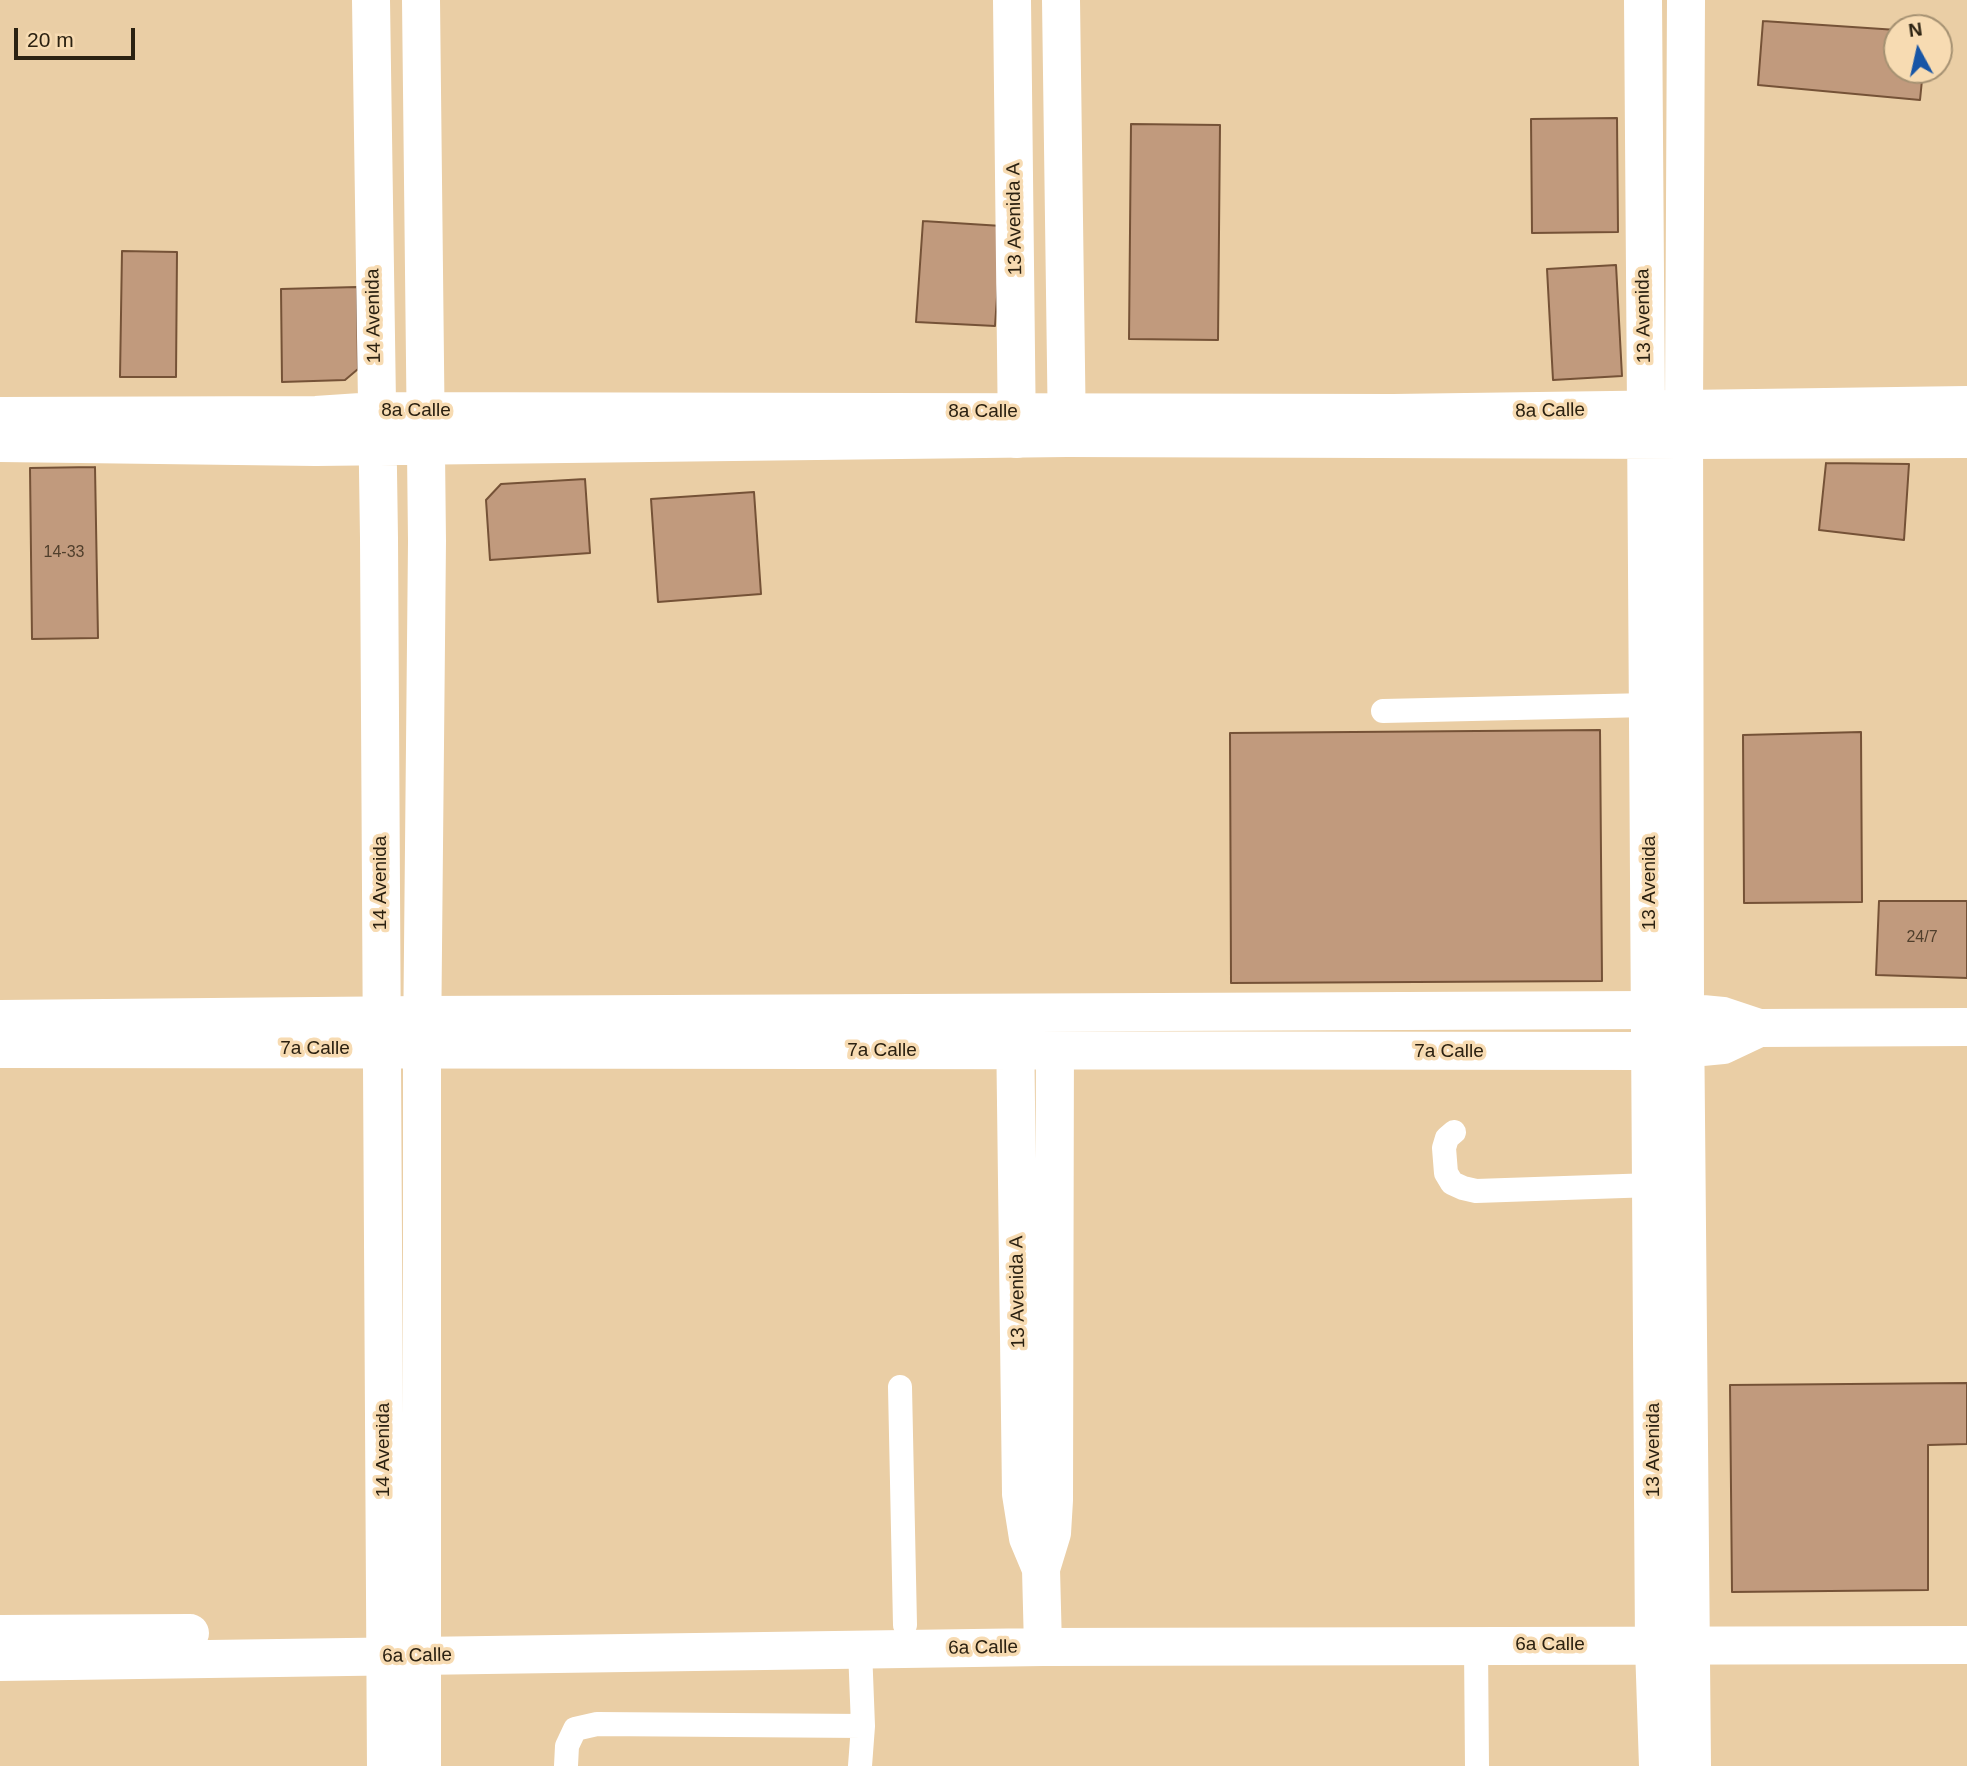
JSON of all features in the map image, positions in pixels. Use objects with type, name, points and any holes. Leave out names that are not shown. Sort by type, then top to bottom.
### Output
[{"type":"street","name":"14 Avenida","points":[[370,0],[382,1032],[403,1644],[422,1766]]},
{"type":"street","name":"14 Avenida","points":[[386,1766],[403,1644],[422,1032],[427,428],[421,0]]},
{"type":"street","name":"13 Avenida A","points":[[1012,0],[1017,425]]},
{"type":"street","points":[[1061,0],[1068,425]]},
{"type":"street","name":"13 Avenida","points":[[1643,0],[1648,705],[1668,1010]]},
{"type":"street","name":"13 Avenida","points":[[1658,1766],[1672,1634],[1668,1010],[1684,425],[1686,0]]},
{"type":"street","name":"8a Calle","points":[[1684,425],[1967,405]]},
{"type":"street","name":"8a Calle","points":[[0,416],[316,415],[376,429]]},
{"type":"street","name":"8a Calle","points":[[0,443],[427,428],[1017,425],[1684,425],[1967,439]]},
{"type":"street","name":"7a Calle","points":[[422,1032],[1015,1012],[1668,1010],[1723,1016],[1759,1028],[1967,1027]]},
{"type":"street","name":"13 Avenida A","points":[[1015,1012],[1021,1494],[1028,1538],[1041,1569]]},
{"type":"street","name":"13 Avenida A","points":[[1043,1636],[1041,1569],[1052,1533],[1054,1500],[1055,1012]]},
{"type":"street","name":"7a Calle","points":[[0,1020],[1015,1051],[1668,1051],[1723,1045],[1759,1028]]},
{"type":"street","name":"7a Calle","points":[[0,1049],[382,1032]]},
{"type":"street","name":"13 Avenida","points":[[1668,1051],[1653,1185],[1672,1634],[1692,1766]]},
{"type":"street","name":"6a Calle","points":[[0,1662],[905,1625],[1043,1636],[1476,1646],[1967,1619]]},
{"type":"street","name":"6a Calle","points":[[0,1634],[403,1644],[860,1650],[1043,1636],[1672,1634],[1967,1645]]},
{"type":"lane","points":[[1383,711],[1648,705]]},
{"type":"lane","points":[[1454,1132],[1447,1139],[1444,1148],[1446,1172],[1452,1183],[1463,1188],[1476,1191],[1653,1185]]},
{"type":"lane","points":[[900,1387],[905,1625]]},
{"type":"lane","points":[[1476,1646],[1477,1766]]},
{"type":"lane","points":[[860,1650],[863,1726],[860,1766]]},
{"type":"lane","points":[[566,1766],[567,1746],[575,1729],[597,1724],[863,1726]]},
{"type":"building","points":[[1763,21],[1883,29],[1883,84],[1922,84],[1920,100],[1758,85]]},
{"type":"building","points":[[1617,118],[1618,232],[1532,233],[1531,119]]},
{"type":"building","points":[[1131,124],[1220,125],[1218,340],[1129,339]]},
{"type":"building","points":[[923,221],[1002,226],[995,326],[916,322]]},
{"type":"building","points":[[122,251],[177,252],[176,377],[120,377]]},
{"type":"building","points":[[1616,265],[1622,376],[1553,380],[1547,269]]},
{"type":"building","points":[[357,287],[358,369],[345,380],[282,382],[281,289]]},
{"type":"building","points":[[1826,463],[1909,464],[1904,540],[1819,530]]},
{"type":"building","points":[[95,467],[98,638],[32,639],[30,468]]},
{"type":"building","points":[[585,479],[590,553],[490,560],[486,500],[501,484]]},
{"type":"building","points":[[754,492],[761,594],[658,602],[651,499]]},
{"type":"building","points":[[1600,730],[1602,981],[1231,983],[1230,733]]},
{"type":"building","points":[[1861,732],[1862,902],[1744,903],[1743,735]]},
{"type":"building","points":[[1879,901],[1967,901],[1967,978],[1876,975]]},
{"type":"building","points":[[1967,1383],[1967,1444],[1928,1445],[1928,1590],[1732,1592],[1730,1385]]}]
